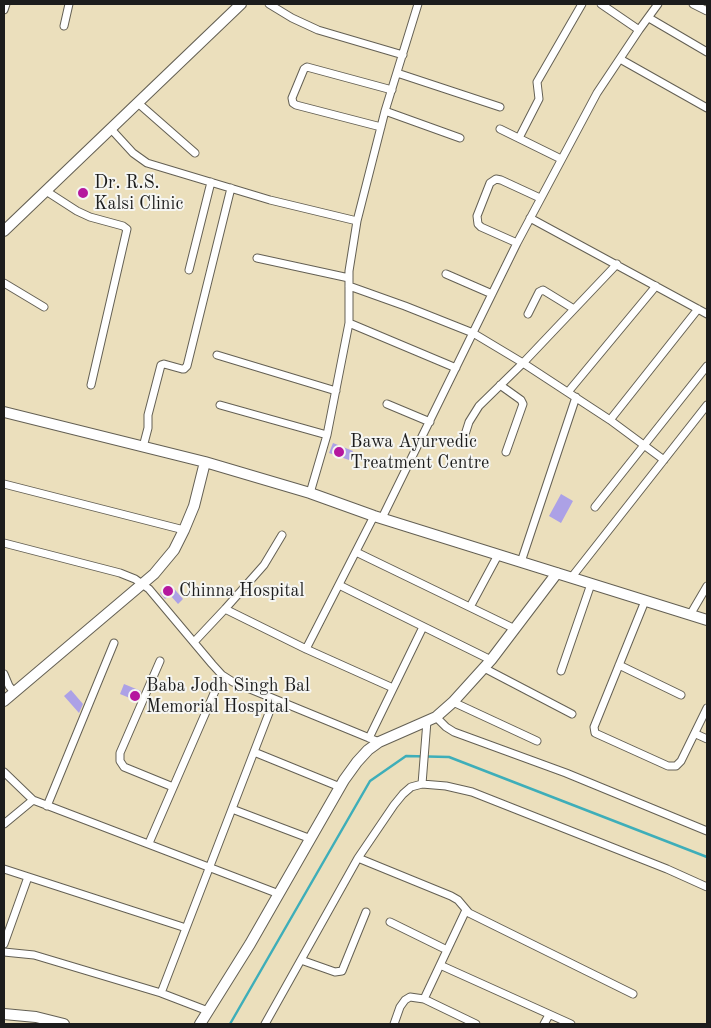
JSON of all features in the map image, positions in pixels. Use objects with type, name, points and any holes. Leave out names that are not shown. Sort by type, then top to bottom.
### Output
[{"type":"main road","points":[[4,231],[241,4]]},
{"type":"main road","points":[[4,412],[205,462],[310,493],[378,517],[707,620]]},
{"type":"main road","points":[[4,701],[9,688],[154,574],[174,550],[184,530],[194,506],[205,462]]},
{"type":"main road","points":[[200,1024],[250,944],[312,839],[340,787],[357,762],[379,742],[432,719],[453,702],[515,630],[557,573]]},
{"type":"main road","points":[[4,1014],[36,1017],[64,1024]]},
{"type":"street","points":[[4,10],[6,4]]},
{"type":"street","points":[[64,26],[69,4]]},
{"type":"street","points":[[269,4],[292,18],[318,30],[403,56]]},
{"type":"street","points":[[310,493],[327,435],[349,323],[349,278],[357,221],[385,111],[418,4]]},
{"type":"street","points":[[519,138],[539,99],[537,82],[582,4]]},
{"type":"street","points":[[600,4],[639,30]]},
{"type":"street","points":[[306,650],[356,552],[378,517],[430,422],[517,243],[596,93],[658,4]]},
{"type":"street","points":[[693,4],[707,11]]},
{"type":"street","points":[[648,18],[707,52]]},
{"type":"street","points":[[620,58],[707,108]]},
{"type":"street","points":[[381,126],[296,105],[293,103],[292,98],[304,69],[307,67],[392,90]]},
{"type":"street","points":[[397,73],[500,107]]},
{"type":"street","points":[[138,103],[195,153]]},
{"type":"street","points":[[385,111],[460,138]]},
{"type":"street","points":[[110,129],[133,153],[147,163],[270,200],[357,221]]},
{"type":"street","points":[[500,129],[561,159]]},
{"type":"street","points":[[517,243],[480,227],[478,224],[478,216],[490,183],[496,179],[501,180],[540,198]]},
{"type":"street","points":[[189,270],[211,182]]},
{"type":"street","points":[[143,447],[148,428],[148,414],[161,365],[164,364],[182,370],[186,366],[231,188]]},
{"type":"street","points":[[46,192],[77,211],[90,217],[123,226],[127,230],[91,385]]},
{"type":"street","points":[[530,218],[707,314]]},
{"type":"street","points":[[258,258],[349,278]]},
{"type":"street","points":[[462,444],[473,413],[617,264]]},
{"type":"street","points":[[446,274],[492,294]]},
{"type":"street","points":[[4,283],[44,307]]},
{"type":"street","points":[[349,286],[405,306],[473,334],[576,397],[664,460]]},
{"type":"street","points":[[568,392],[656,286]]},
{"type":"street","points":[[528,314],[539,292],[542,290],[574,309]]},
{"type":"street","points":[[610,420],[698,309]]},
{"type":"street","points":[[349,323],[456,368]]},
{"type":"street","points":[[216,355],[336,391]]},
{"type":"street","points":[[595,507],[707,366]]},
{"type":"street","points":[[500,385],[521,400],[523,404],[506,452]]},
{"type":"street","points":[[521,562],[576,397]]},
{"type":"street","points":[[387,404],[430,422]]},
{"type":"street","points":[[220,405],[327,435]]},
{"type":"street","points":[[571,578],[707,406]]},
{"type":"street","points":[[4,484],[184,530]]},
{"type":"street","points":[[194,642],[267,561],[282,535]]},
{"type":"street","points":[[4,543],[120,573],[143,583],[222,675],[245,688],[379,742]]},
{"type":"street","points":[[356,552],[515,630]]},
{"type":"street","points":[[470,607],[498,554]]},
{"type":"street","points":[[561,671],[591,584]]},
{"type":"street","points":[[339,585],[423,627],[572,714]]},
{"type":"street","points":[[690,615],[707,586]]},
{"type":"street","points":[[645,601],[594,727],[595,733],[672,766],[679,764],[696,734],[707,708]]},
{"type":"street","points":[[225,609],[306,650],[393,688]]},
{"type":"street","points":[[369,738],[423,627]]},
{"type":"street","points":[[47,806],[114,643]]},
{"type":"street","points":[[160,661],[120,753],[120,761],[124,767],[173,787]]},
{"type":"street","points":[[619,666],[681,694]]},
{"type":"street","points":[[4,674],[9,688]]},
{"type":"street","points":[[149,843],[222,675]]},
{"type":"street","points":[[161,993],[274,700]]},
{"type":"street","points":[[453,702],[537,741]]},
{"type":"street","points":[[422,784],[426,734],[432,719],[454,732],[566,773],[707,831]]},
{"type":"street","points":[[696,734],[707,739]]},
{"type":"street","points":[[254,752],[340,787]]},
{"type":"street","points":[[4,772],[33,800],[210,866],[278,894]]},
{"type":"street","points":[[265,1024],[358,858],[398,800],[411,787],[422,784],[452,787],[472,792],[667,869],[707,887]]},
{"type":"street","points":[[4,824],[33,800]]},
{"type":"street","points":[[232,809],[312,839]]},
{"type":"street","points":[[358,858],[451,896],[475,916],[633,994]]},
{"type":"street","points":[[4,869],[186,928]]},
{"type":"street","points":[[4,944],[28,877]]},
{"type":"street","points":[[424,999],[466,910]]},
{"type":"street","points":[[301,960],[335,972],[342,971],[366,912]]},
{"type":"street","points":[[390,922],[447,950]]},
{"type":"street","points":[[4,952],[34,954],[161,993],[208,1011]]},
{"type":"street","points":[[440,965],[571,1024]]},
{"type":"street","points":[[394,1024],[400,1006],[410,997],[424,999],[476,1024]]},
{"type":"street","points":[[544,1024],[549,1015]]},
{"type":"building","points":[[333,443],[353,451],[349,460],[329,453]]},
{"type":"building","points":[[561,494],[573,501],[561,523],[549,516]]},
{"type":"building","points":[[170,584],[183,599],[178,604],[170,595],[165,599],[160,593]]},
{"type":"building","points":[[124,684],[141,691],[137,701],[120,694]]},
{"type":"building","points":[[71,690],[83,704],[79,713],[64,696]]},
{"type":"waterway","points":[[230,1024],[370,781],[406,756],[449,757],[707,857]]},
{"type":"place","name":"Dr. R.S. Kalsi Clinic","points":[[83,193]]},
{"type":"place","name":"Bawa Ayurvedic Treatment Centre","points":[[339,452]]},
{"type":"place","name":"Chinna Hospital","points":[[168,591]]},
{"type":"place","name":"Baba Jodh Singh Bal Memorial Hospital","points":[[135,696]]}]
